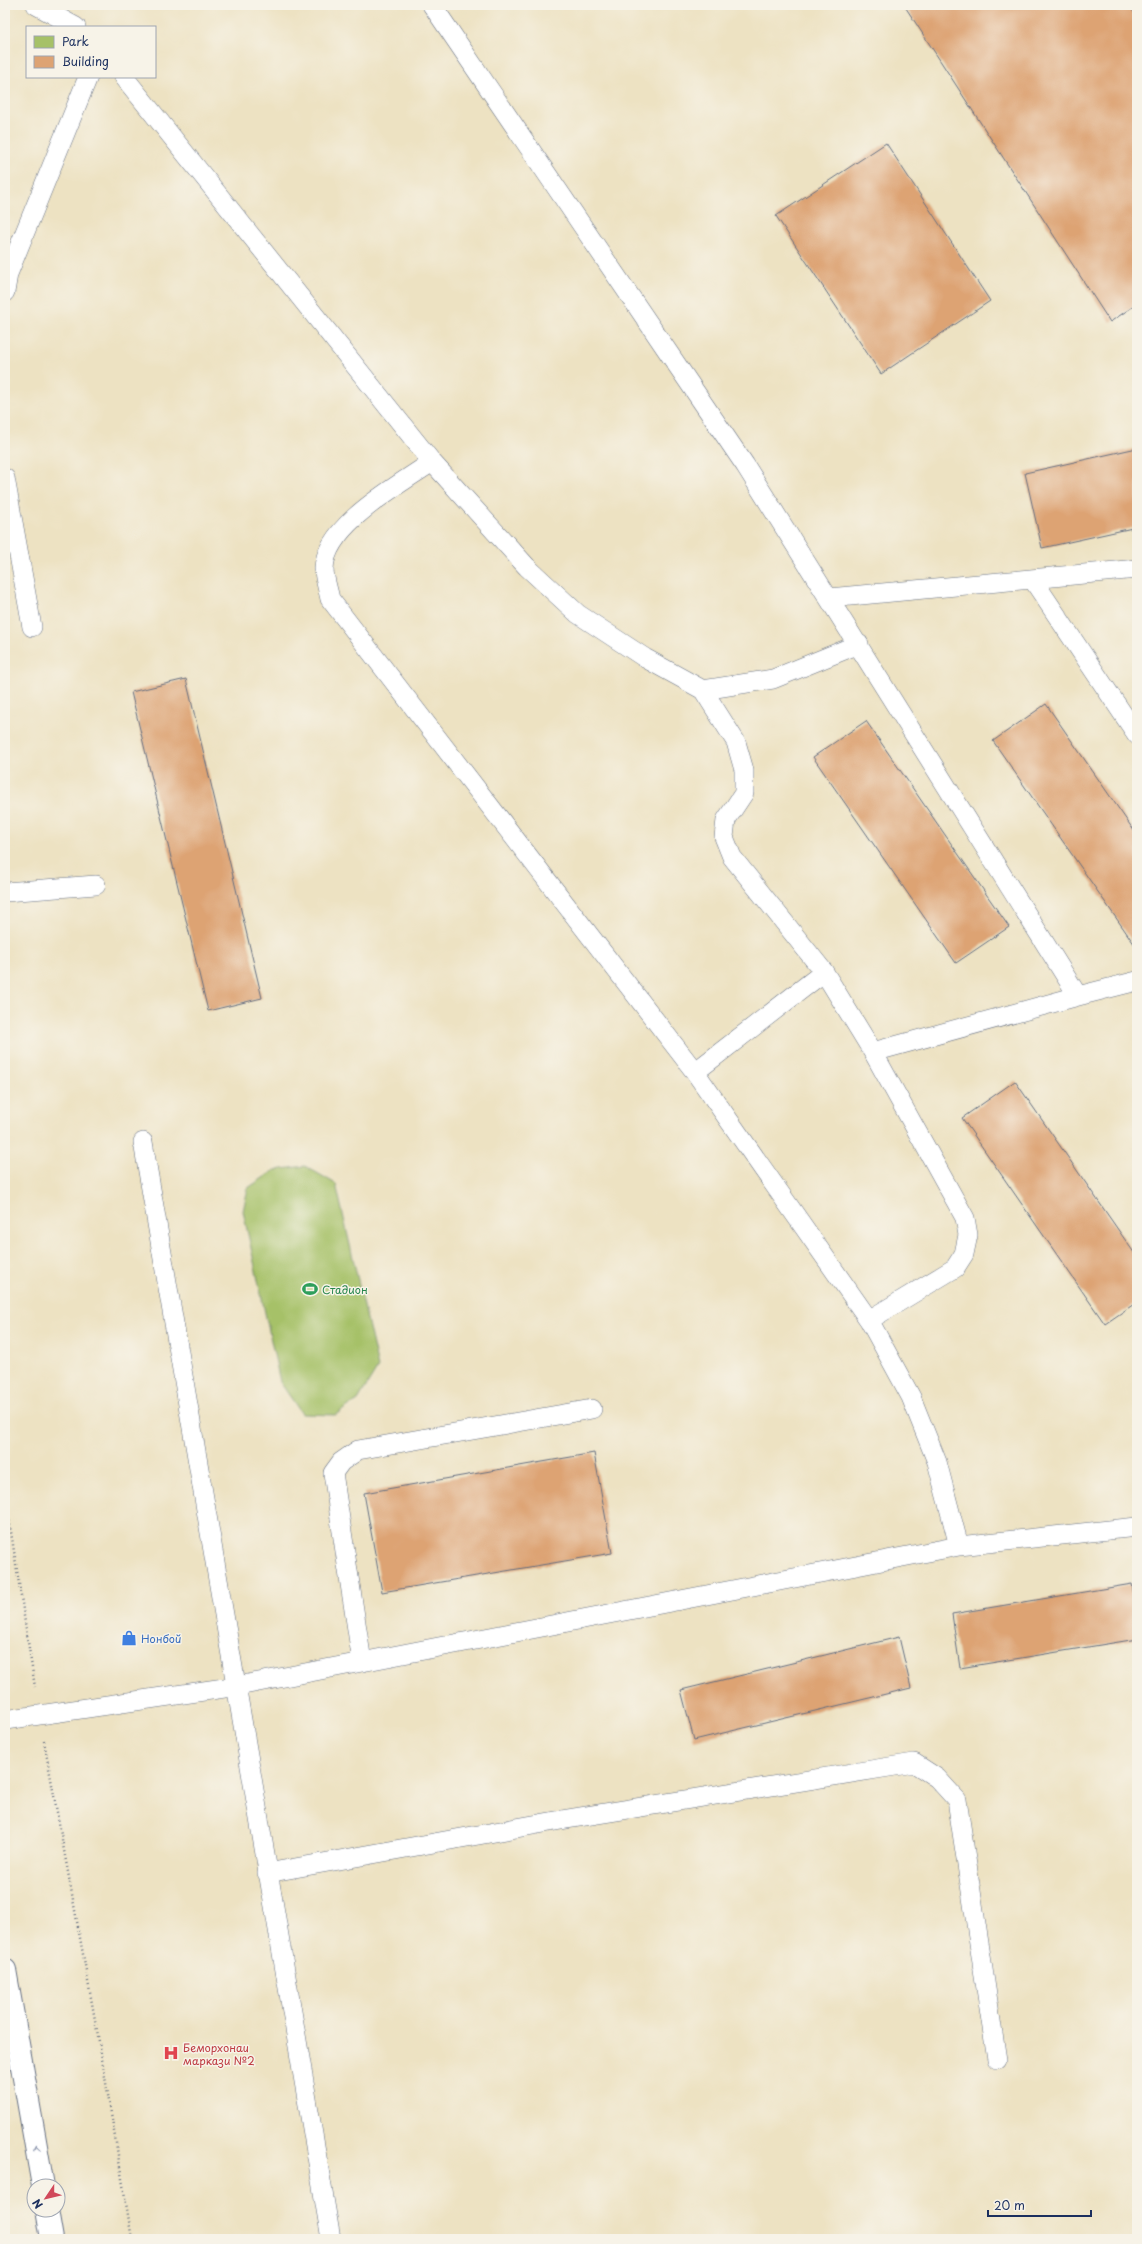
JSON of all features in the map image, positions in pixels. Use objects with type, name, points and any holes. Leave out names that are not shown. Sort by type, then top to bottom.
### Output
[{"type":"highway","points":[[5,1970],[42,2178]]},
{"type":"highway","points":[[48,2218],[52,2239]]},
{"type":"lane","points":[[36,5],[74,26]]},
{"type":"lane","points":[[432,5],[745,465],[859,644],[1078,996]]},
{"type":"lane","points":[[5,292],[8,274],[88,78]]},
{"type":"lane","points":[[125,78],[432,462],[527,567],[578,614],[645,658],[703,690],[736,742],[744,770],[744,793],[726,820],[724,837],[732,857],[824,972],[873,1052],[965,1218],[968,1235],[964,1254],[955,1268],[869,1320]]},
{"type":"lane","points":[[432,462],[348,521],[331,544],[324,568],[330,599],[695,1072],[869,1320],[911,1397],[937,1462],[959,1546]]},
{"type":"lane","points":[[5,478],[32,627]]},
{"type":"lane","points":[[829,598],[885,591],[1033,580],[1137,569]]},
{"type":"lane","points":[[1033,580],[1137,735]]},
{"type":"lane","points":[[703,690],[773,679],[859,644]]},
{"type":"lane","points":[[5,892],[96,885]]},
{"type":"lane","points":[[695,1072],[824,972]]},
{"type":"lane","points":[[873,1052],[1137,980]]},
{"type":"lane","points":[[142,1142],[238,1686],[267,1873],[331,2239]]},
{"type":"lane","points":[[362,1662],[333,1473],[340,1462],[358,1450],[592,1409]]},
{"type":"lane","points":[[5,1720],[238,1686],[959,1546],[1137,1527]]},
{"type":"lane","points":[[267,1873],[568,1819],[914,1763],[937,1778],[957,1800],[997,2060]]},
{"type":"path","points":[[5,1493],[40,1716],[100,2047],[132,2239]]},
{"type":"green space","name":"Стадион","points":[[305,1166],[336,1184],[378,1367],[358,1400],[335,1415],[302,1414],[280,1382],[243,1211],[248,1188],[275,1170]]},
{"type":"building","points":[[904,5],[1129,5],[1137,17],[1137,304],[1110,322]]},
{"type":"building","points":[[886,143],[990,301],[881,374],[776,216]]},
{"type":"building","points":[[1137,448],[1137,527],[1042,548],[1025,473]]},
{"type":"building","points":[[186,679],[262,998],[208,1011],[131,692]]},
{"type":"building","points":[[1046,704],[1137,835],[1137,948],[993,741]]},
{"type":"building","points":[[866,721],[1009,927],[956,963],[813,757]]},
{"type":"building","points":[[1015,1081],[1137,1257],[1137,1302],[1105,1324],[962,1118]]},
{"type":"building","points":[[594,1453],[612,1553],[382,1592],[364,1493]]},
{"type":"building","points":[[1132,1584],[1137,1613],[1137,1639],[960,1668],[952,1614]]},
{"type":"building","points":[[899,1637],[911,1688],[694,1740],[681,1690]]},
{"type":"place","name":"Стадион","points":[[310,1289]]},
{"type":"place","name":"Нонбой","points":[[129,1638]]},
{"type":"place","name":"Беморхонаи маркази №2","points":[[171,2053]]}]
